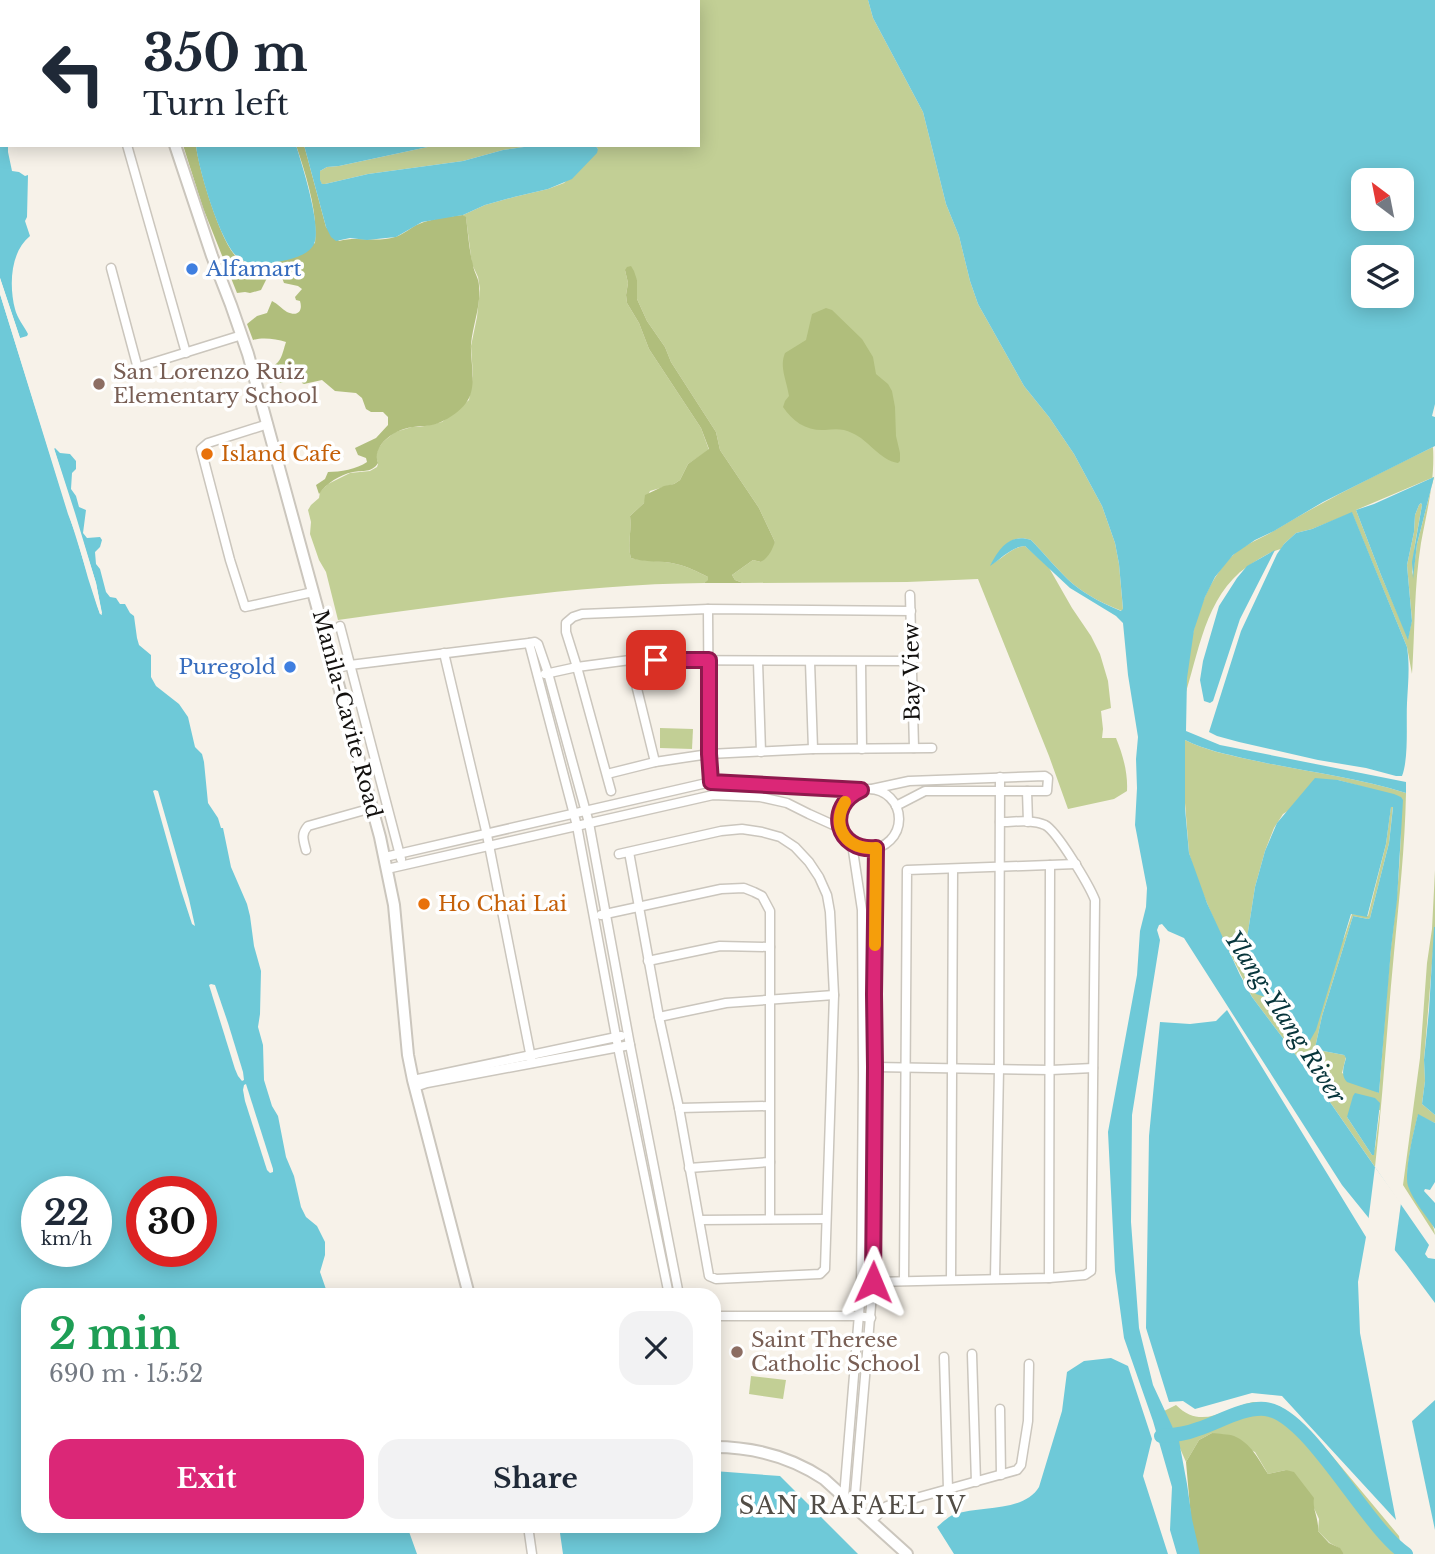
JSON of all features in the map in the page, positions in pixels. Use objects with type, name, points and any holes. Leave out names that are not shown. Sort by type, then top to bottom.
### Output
[{"type":"main road","name":"Manila-Cavite Road","points":[[176,147],[242,335],[385,857],[394,905],[408,1055],[467,1288]]},
{"type":"main road","points":[[721,1447],[749,1449],[783,1457],[814,1472],[907,1554]]},
{"type":"street","points":[[128,147],[186,353]]},
{"type":"street","points":[[111,268],[138,366],[242,335]]},
{"type":"street","points":[[268,424],[208,443],[201,449],[226,547],[245,607],[313,592]]},
{"type":"street","name":"Bay View","points":[[911,595],[914,748]]},
{"type":"street","points":[[708,609],[709,754],[713,795]]},
{"type":"street","points":[[611,791],[566,632],[566,623],[573,617],[582,614],[708,609],[911,611]]},
{"type":"street","points":[[340,626],[403,865]]},
{"type":"street","points":[[334,670],[350,665],[529,642],[543,674],[589,823],[678,1288]]},
{"type":"street","points":[[444,653],[487,835],[532,1058]]},
{"type":"street","points":[[630,660],[655,762]]},
{"type":"street","points":[[543,674],[630,660],[912,662]]},
{"type":"street","points":[[758,662],[761,752]]},
{"type":"street","points":[[810,662],[813,750]]},
{"type":"street","points":[[861,662],[862,750]]},
{"type":"street","points":[[543,674],[577,826],[618,1047],[668,1288]]},
{"type":"street","points":[[607,774],[655,762],[709,754],[932,748]]},
{"type":"street","points":[[995,1278],[1000,777]]},
{"type":"street","points":[[385,857],[711,782],[861,790],[909,781],[1048,778],[1047,790],[925,791],[896,806]]},
{"type":"street","points":[[861,790],[845,800],[839,818],[840,828],[852,844],[860,848],[876,848],[884,845],[896,832],[899,814],[890,797],[872,789]]},
{"type":"street","points":[[1027,790],[1028,822]]},
{"type":"street","points":[[387,869],[713,795],[760,797],[787,803],[840,828]]},
{"type":"street","points":[[306,850],[302,836],[309,826],[372,808]]},
{"type":"street","points":[[873,1282],[1049,1278],[1085,1275],[1091,1271],[1095,900],[1076,864],[1051,830],[1043,824],[1000,822]]},
{"type":"street","points":[[619,854],[720,831],[742,829],[762,832],[780,837],[795,847],[809,862],[827,895],[834,995],[825,1269],[821,1274],[716,1279],[709,1276],[629,852]]},
{"type":"street","points":[[844,1497],[861,1290],[862,910],[852,844]]},
{"type":"street","points":[[854,1507],[873,1282],[876,848]]},
{"type":"street","points":[[904,1280],[907,870],[1076,864]]},
{"type":"street","points":[[1049,1278],[1050,865]]},
{"type":"street","points":[[951,1279],[953,869]]},
{"type":"street","points":[[594,916],[721,889],[744,888],[762,897],[766,903],[770,911],[770,1219]]},
{"type":"street","points":[[649,961],[720,946],[770,947]]},
{"type":"street","points":[[863,994],[874,994]]},
{"type":"street","points":[[659,1017],[726,1003],[834,995]]},
{"type":"street","points":[[414,1083],[628,1035]]},
{"type":"street","points":[[532,1058],[630,1045]]},
{"type":"street","points":[[875,1067],[1051,1070],[1093,1068]]},
{"type":"street","points":[[679,1108],[769,1105]]},
{"type":"street","points":[[689,1168],[770,1162]]},
{"type":"street","points":[[699,1220],[826,1219]]},
{"type":"street","points":[[721,1316],[870,1318]]},
{"type":"street","points":[[972,1354],[976,1482]]},
{"type":"street","points":[[944,1357],[948,1489]]},
{"type":"street","points":[[871,1521],[887,1506],[1015,1471],[1021,1465],[1028,1420],[1029,1364]]},
{"type":"street","points":[[1000,1409],[1001,1475]]},
{"type":"street","points":[[529,1533],[531,1554]]},
{"type":"green space","points":[[700,0],[868,0],[873,18],[923,112],[946,204],[959,236],[978,304],[1024,386],[1074,454],[1102,506],[1115,543],[1122,611],[1078,588],[1031,540],[1017,539],[1007,544],[991,564],[1025,546],[1048,566],[1091,636],[1108,681],[1111,708],[1101,711],[1102,738],[1116,738],[1127,778],[1127,791],[1114,799],[1068,809],[978,579],[743,583],[735,580],[732,575],[753,560],[761,562],[775,542],[759,508],[720,450],[716,432],[647,321],[637,299],[637,280],[625,270],[628,283],[627,303],[639,323],[649,349],[701,428],[709,450],[688,464],[680,480],[650,491],[644,503],[630,516],[631,558],[680,565],[708,577],[709,580],[704,583],[566,591],[338,620],[326,572],[310,534],[308,510],[328,484],[350,473],[370,471],[377,467],[378,449],[395,432],[442,422],[469,400],[473,376],[471,346],[480,289],[472,264],[466,218],[463,215],[485,205],[564,183],[598,149],[596,147],[700,147]]},
{"type":"green space","points":[[184,147],[196,147],[218,222],[231,250],[238,258],[248,263],[266,264],[291,256],[315,243],[313,206],[297,147],[305,147],[326,227],[339,241],[388,239],[429,221],[463,215],[466,217],[470,253],[479,293],[471,344],[472,390],[464,406],[436,424],[409,428],[393,434],[380,447],[378,463],[373,468],[338,477],[319,494],[316,485],[325,479],[328,472],[348,470],[367,462],[366,458],[358,455],[355,448],[376,438],[388,425],[388,417],[383,412],[366,409],[362,398],[356,393],[335,391],[322,380],[302,383],[305,370],[303,367],[290,379],[280,383],[269,368],[279,361],[286,342],[253,340],[247,324],[257,316],[267,313],[272,301],[287,312],[299,312],[300,301],[295,297],[302,289],[284,283],[275,269],[269,274],[261,290],[237,293],[203,208]]},
{"type":"green space","points":[[428,147],[524,147],[463,161],[368,174],[322,184],[320,171]]},
{"type":"green space","points":[[631,266],[637,280],[637,299],[647,321],[716,432],[720,450],[759,508],[775,542],[764,560],[753,560],[732,575],[735,580],[743,583],[704,583],[708,577],[684,566],[631,558],[630,516],[644,503],[645,495],[680,480],[688,464],[709,449],[701,428],[649,349],[639,323],[627,303],[628,283],[625,270]]},
{"type":"green space","points":[[826,308],[832,310],[862,339],[873,357],[876,374],[892,391],[900,453],[898,463],[885,458],[849,431],[818,430],[801,424],[783,407],[789,396],[783,369],[785,353],[806,340],[812,314]]},
{"type":"green space","points":[[1433,447],[1432,478],[1356,510],[1408,638],[1412,620],[1407,565],[1415,515],[1421,503],[1413,575],[1417,544],[1431,489],[1419,559],[1412,674],[1407,647],[1352,513],[1296,533],[1281,549],[1256,561],[1240,572],[1227,586],[1217,601],[1202,636],[1186,692],[1196,620],[1210,586],[1236,552],[1354,486]]},
{"type":"green space","points":[[660,728],[693,729],[692,749],[660,748]]},
{"type":"green space","points":[[1185,740],[1231,755],[1406,793],[1401,873],[1375,1167],[1252,997],[1196,877],[1189,853],[1185,803]],"holes":[[[1338,780],[1400,797],[1399,872],[1379,1093],[1342,1073],[1346,1057],[1344,1055],[1315,1048],[1322,1016],[1353,916],[1370,918],[1389,843],[1393,806],[1368,916],[1352,914],[1344,938],[1281,1022],[1268,998],[1242,970],[1255,887],[1274,828],[1283,814]],[[1380,1110],[1375,1148],[1372,1155],[1347,1117]]]},
{"type":"green space","points":[[1435,870],[1435,927],[1422,1104],[1435,1115],[1435,1123],[1418,1115],[1410,1151],[1408,1180],[1412,1192],[1432,1223],[1435,1235],[1403,1185],[1420,1058]]},
{"type":"green space","points":[[751,1376],[786,1380],[783,1399],[749,1394]]},
{"type":"green space","points":[[1253,1402],[1281,1407],[1328,1451],[1399,1536],[1402,1554],[1344,1554],[1318,1531],[1319,1519],[1313,1506],[1286,1470],[1268,1474],[1255,1452],[1212,1433],[1199,1440],[1186,1462],[1164,1411],[1176,1405],[1195,1416],[1214,1416]]},
{"type":"green space","points":[[1212,1433],[1232,1435],[1240,1439],[1254,1452],[1268,1474],[1286,1470],[1294,1472],[1314,1498],[1318,1531],[1344,1554],[1196,1554],[1186,1462],[1199,1440]]},
{"type":"water","points":[[868,0],[1435,0],[1435,404],[1432,416],[1435,417],[1435,446],[1323,502],[1233,555],[1215,577],[1205,597],[1194,630],[1187,678],[1186,731],[1220,745],[1406,782],[1406,793],[1231,755],[1185,740],[1185,808],[1189,853],[1207,903],[1240,975],[1252,997],[1316,1082],[1429,1245],[1425,1254],[1428,1258],[1435,1259],[1435,1303],[1342,1185],[1184,938],[1168,931],[1162,924],[1159,925],[1157,930],[1160,940],[1132,1115],[1131,1222],[1139,1328],[1153,1385],[1179,1441],[1200,1554],[1177,1554],[1170,1530],[1172,1487],[1153,1421],[1124,1338],[1115,1271],[1108,1132],[1137,975],[1147,888],[1135,825],[1138,737],[1123,623],[1070,588],[1025,546],[1011,551],[990,566],[1006,544],[1023,538],[1031,540],[1073,584],[1121,611],[1123,609],[1115,543],[1102,506],[1074,454],[1024,386],[978,304],[959,236],[946,204],[923,112],[873,18]]},
{"type":"water","points":[[0,147],[8,147],[12,171],[28,175],[25,221],[30,236],[18,251],[12,280],[16,312],[27,336],[20,338],[0,278]]},
{"type":"water","points":[[196,147],[297,147],[313,210],[316,236],[312,248],[295,258],[272,263],[255,264],[240,259],[233,252],[218,224]]},
{"type":"water","points":[[305,147],[428,147],[327,167],[320,171],[322,184],[368,174],[463,161],[524,147],[598,149],[572,179],[548,189],[485,205],[463,215],[422,222],[396,237],[336,241],[326,227]]},
{"type":"water","points":[[0,294],[100,614],[102,613],[96,583],[55,448],[60,453],[70,454],[76,461],[71,489],[79,507],[86,510],[83,533],[87,538],[100,537],[102,540],[95,552],[96,564],[106,592],[120,604],[125,604],[134,616],[139,645],[151,655],[151,677],[156,686],[179,704],[188,717],[195,747],[202,754],[208,803],[223,828],[231,867],[247,904],[261,971],[258,1027],[263,1045],[264,1080],[278,1116],[286,1157],[294,1176],[301,1207],[306,1217],[317,1226],[325,1242],[325,1255],[320,1272],[326,1288],[21,1288],[21,1533],[410,1533],[417,1554],[0,1554]]},
{"type":"water","points":[[1434,477],[1417,544],[1413,579],[1412,562],[1421,503],[1415,515],[1407,565],[1412,621],[1408,640],[1356,510]]},
{"type":"water","points":[[1352,512],[1407,647],[1409,668],[1406,750],[1402,776],[1239,742],[1209,732],[1241,631],[1277,554],[1296,533]]},
{"type":"water","points":[[1275,550],[1240,619],[1213,701],[1204,701],[1200,680],[1203,661],[1219,606],[1247,566]]},
{"type":"water","name":"Ylang-Ylang River","points":[[1315,778],[1338,780],[1394,794],[1403,800],[1397,900],[1379,1093],[1347,1082],[1343,1073],[1346,1058],[1344,1055],[1315,1048],[1322,1016],[1353,916],[1370,918],[1389,843],[1393,807],[1367,917],[1351,914],[1316,1030],[1308,1044],[1303,1045],[1281,1022],[1268,998],[1256,994],[1242,970],[1255,887],[1265,851],[1277,823]]},
{"type":"water","points":[[1435,927],[1435,1115],[1422,1104]]},
{"type":"water","points":[[1227,1010],[1366,1237],[1358,1282],[1360,1333],[1396,1520],[1282,1396],[1252,1393],[1195,1409],[1183,1401],[1169,1402],[1146,1328],[1149,1136],[1160,1022],[1190,1024],[1216,1021]]},
{"type":"water","points":[[1355,1093],[1375,1098],[1380,1103],[1374,1155],[1347,1117]]},
{"type":"water","points":[[1418,1114],[1435,1123],[1435,1182],[1430,1190],[1424,1191],[1435,1203],[1435,1229],[1416,1203],[1408,1186],[1408,1161]]},
{"type":"water","points":[[1111,1358],[1128,1366],[1152,1439],[1143,1476],[1168,1554],[954,1554],[937,1527],[955,1514],[1001,1507],[1023,1501],[1032,1495],[1039,1487],[1062,1411],[1067,1372],[1084,1361]]},
{"type":"water","points":[[1435,1400],[1435,1530],[1412,1421]]},
{"type":"water","points":[[721,1472],[780,1476],[858,1554],[563,1554],[560,1533],[721,1533]]},
{"type":"pier","points":[[0,278],[51,446],[53,445],[75,513],[96,583],[102,615],[88,578],[0,294]]},
{"type":"pier","points":[[153,791],[158,791],[195,926],[181,890]]},
{"type":"pier","points":[[209,985],[215,985],[228,1023],[243,1072],[242,1081],[235,1069]]},
{"type":"pier","points":[[246,1084],[273,1169],[270,1173],[245,1101],[243,1090]]},
{"type":"pier","points":[[1375,1167],[1401,1203],[1394,1255],[1368,1223]]},
{"type":"waterway","points":[[1161,1436],[1189,1432],[1248,1410],[1265,1409],[1282,1415],[1318,1450],[1373,1521],[1406,1554]]},
{"type":"slow traffic","points":[[845,802],[839,818],[840,828],[847,840],[860,848],[876,848],[875,945]]},
{"type":"place","name":"Alfamart","points":[[192,269]]},
{"type":"place","name":"San Lorenzo Ruiz Elementary School","points":[[99,384]]},
{"type":"place","name":"Island Cafe","points":[[207,454]]},
{"type":"place","name":"Puregold","points":[[290,667]]},
{"type":"place","name":"Ho Chai Lai","points":[[424,904]]},
{"type":"place","name":"Saint Therese Catholic School","points":[[737,1352]]},
{"type":"district","name":"SAN RAFAEL IV","points":[[853,1505]]},
{"type":"route","points":[[656,660],[709,660],[711,782],[861,790],[845,800],[839,818],[840,828],[847,840],[860,848],[876,848],[873,1282]]}]
